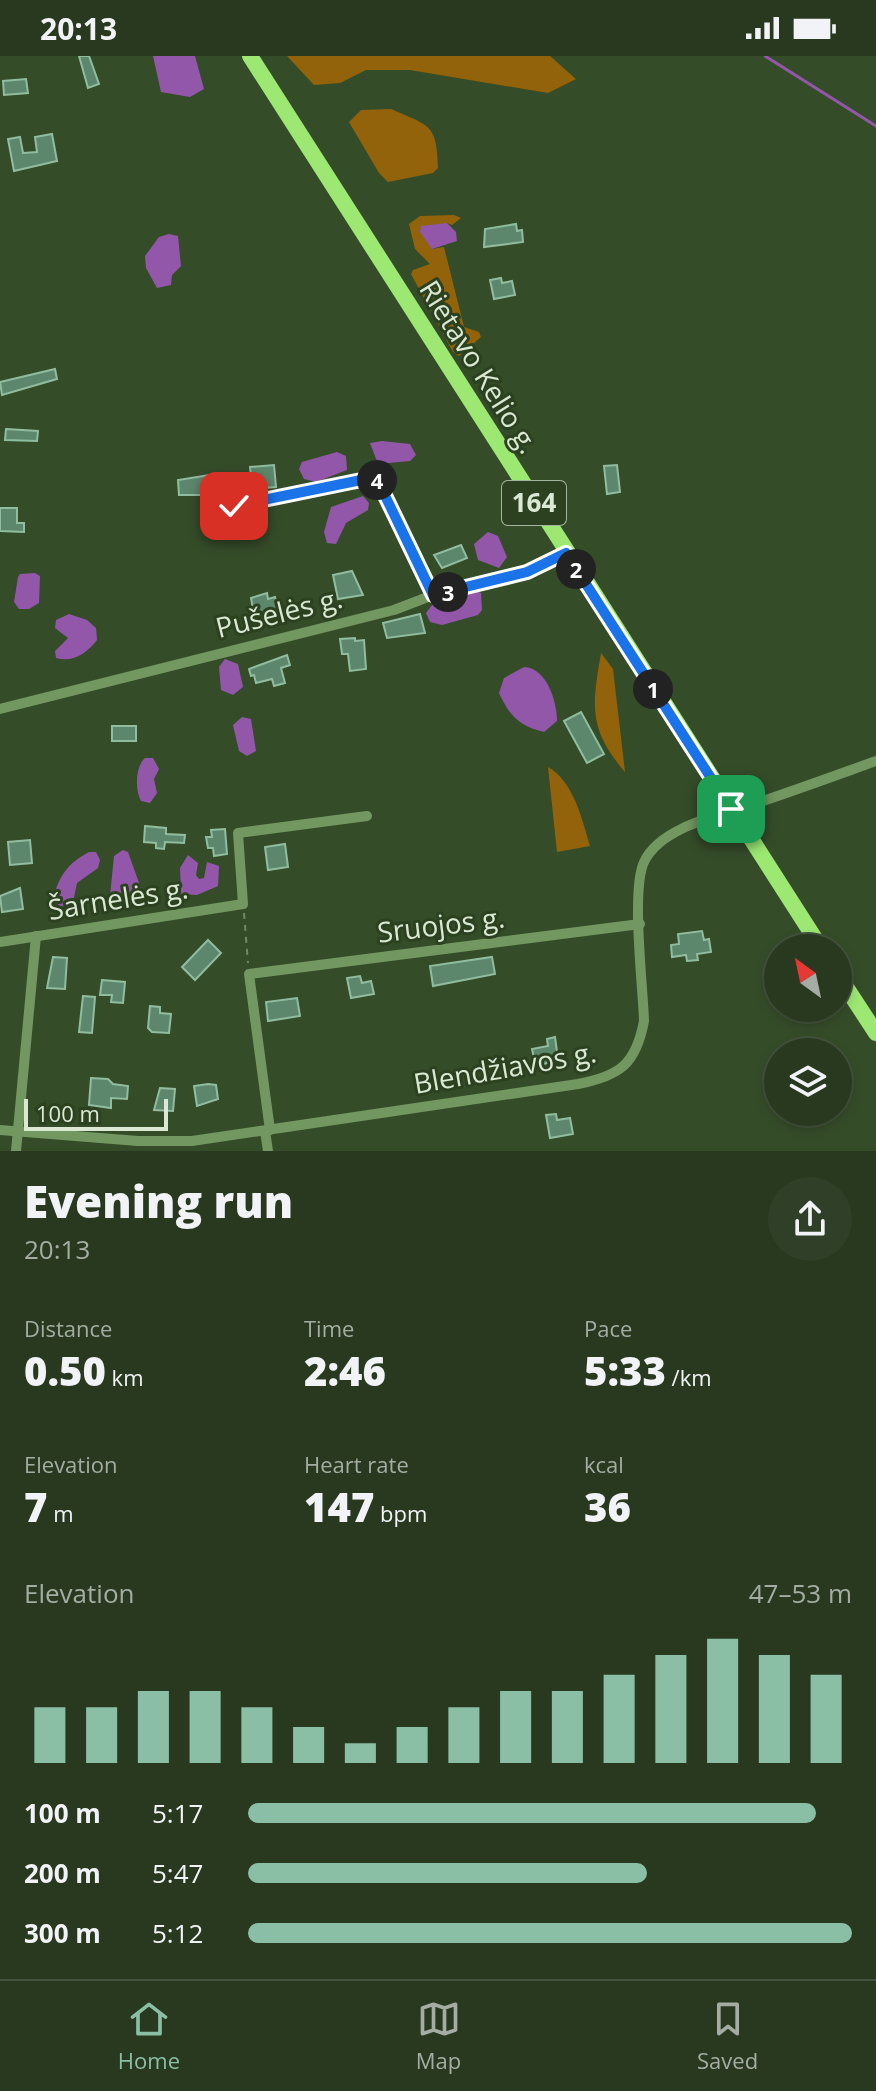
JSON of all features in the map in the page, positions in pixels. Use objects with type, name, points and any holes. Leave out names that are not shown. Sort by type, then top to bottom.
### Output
[{"type":"main road","name":"Rietavo Kelio g.","points":[[250,56],[812,934]]},
{"type":"main road","points":[[852,996],[876,1033]]},
{"type":"street","name":"Pušelės g.","points":[[0,709],[394,610],[433,595],[527,572],[566,553]]},
{"type":"street","points":[[731,809],[749,806],[876,761]]},
{"type":"street","name":"Blendžiavos g.","points":[[0,1130],[138,1141],[192,1141],[578,1084],[613,1074],[628,1064],[641,1038],[644,1021],[640,877],[649,853],[676,833],[731,809]]},
{"type":"street","points":[[243,904],[238,833],[367,816]]},
{"type":"street","name":"Šarnelės g.","points":[[0,942],[243,904]]},
{"type":"street","name":"Sruojos g.","points":[[249,974],[640,924]]},
{"type":"street","points":[[16,1151],[36,936]]},
{"type":"street","points":[[249,974],[268,1151]]},
{"type":"path","points":[[220,504],[234,506],[376,477],[433,595]]},
{"type":"path","points":[[243,904],[249,974]]},
{"type":"shaded area","points":[[153,56],[195,56],[204,89],[190,97],[161,92]]},
{"type":"shaded area","points":[[287,56],[550,56],[576,79],[548,93],[410,70],[366,70],[340,83],[314,85]]},
{"type":"shaded area","points":[[391,109],[422,123],[433,134],[438,168],[433,173],[388,182],[379,173],[349,122],[361,110]]},
{"type":"shaded area","points":[[454,215],[461,218],[452,225],[447,223],[432,249],[444,247],[464,327],[479,332],[481,337],[459,356],[453,352],[411,274],[413,270],[430,264],[415,249],[409,224],[420,216]]},
{"type":"shaded area","points":[[447,223],[456,232],[457,241],[432,249],[420,232],[421,226]]},
{"type":"shaded area","points":[[169,234],[178,236],[181,266],[172,275],[171,285],[157,288],[146,268],[145,256],[159,237]]},
{"type":"shaded area","points":[[370,443],[410,444],[416,455],[410,461],[378,464]]},
{"type":"shaded area","points":[[337,452],[346,456],[347,470],[316,482],[304,479],[299,469],[302,462]]},
{"type":"shaded area","points":[[363,496],[369,503],[368,510],[346,523],[336,544],[327,543],[324,532],[331,507]]},
{"type":"shaded area","points":[[488,532],[498,536],[507,557],[499,568],[478,560],[474,544]]},
{"type":"shaded area","points":[[35,573],[40,576],[39,603],[29,609],[19,609],[14,602],[18,577],[20,574]]},
{"type":"shaded area","points":[[475,590],[481,593],[482,610],[478,615],[442,625],[430,622],[426,613],[433,604]]},
{"type":"shaded area","points":[[69,614],[87,620],[96,628],[97,640],[79,656],[56,658],[55,651],[68,638],[55,628],[56,620]]},
{"type":"shaded area","points":[[601,653],[613,669],[625,772],[604,743],[596,716]]},
{"type":"shaded area","points":[[225,659],[238,664],[243,687],[233,695],[221,690],[219,667]]},
{"type":"shaded area","points":[[524,667],[539,673],[553,696],[557,721],[544,732],[528,727],[517,719],[499,693],[504,678]]},
{"type":"shaded area","points":[[242,717],[251,719],[256,751],[247,756],[239,751],[233,725]]},
{"type":"shaded area","points":[[145,758],[153,758],[159,769],[154,779],[157,793],[150,803],[141,801],[137,785],[139,767]]},
{"type":"shaded area","points":[[548,767],[571,791],[590,846],[557,852]]},
{"type":"shaded area","points":[[123,850],[128,852],[143,894],[128,902],[111,901],[114,856]]},
{"type":"shaded area","points":[[89,852],[96,852],[100,860],[98,868],[77,883],[73,902],[60,907],[53,898],[62,877],[75,861]]},
{"type":"shaded area","points":[[188,855],[198,863],[196,875],[199,879],[204,878],[207,862],[219,866],[218,886],[197,895],[181,894],[180,868]]},
{"type":"building","points":[[79,56],[89,56],[99,84],[88,88]]},
{"type":"building","points":[[26,79],[28,93],[4,95],[3,81]]},
{"type":"building","points":[[52,134],[57,161],[14,171],[8,139],[20,137],[23,153],[37,152],[35,137]]},
{"type":"building","points":[[516,224],[517,231],[522,230],[523,242],[484,247],[485,229]]},
{"type":"building","points":[[501,278],[502,283],[512,281],[515,295],[494,299],[490,280]]},
{"type":"building","points":[[55,369],[57,379],[2,395],[0,382]]},
{"type":"building","points":[[6,429],[38,431],[37,441],[5,440]]},
{"type":"building","points":[[274,465],[276,487],[252,489],[250,467]]},
{"type":"building","points":[[617,465],[620,492],[607,494],[604,466]]},
{"type":"building","points":[[210,475],[210,484],[204,485],[205,495],[179,495],[178,480]]},
{"type":"building","points":[[0,508],[17,508],[17,523],[24,523],[24,532],[0,531]]},
{"type":"building","points":[[461,545],[467,558],[442,568],[434,555]]},
{"type":"building","points":[[352,571],[363,595],[338,599],[333,575]]},
{"type":"building","points":[[267,593],[268,599],[275,597],[280,616],[255,621],[251,598]]},
{"type":"building","points":[[420,614],[425,633],[387,638],[383,623]]},
{"type":"building","points":[[355,638],[355,641],[364,640],[366,669],[350,671],[348,654],[342,654],[340,639]]},
{"type":"building","points":[[287,655],[290,665],[281,668],[285,683],[274,686],[272,679],[256,683],[249,669]]},
{"type":"building","points":[[581,712],[604,754],[587,763],[564,721]]},
{"type":"building","points":[[112,726],[136,726],[136,741],[112,741]]},
{"type":"building","points":[[145,826],[166,828],[166,834],[185,835],[184,843],[165,842],[164,849],[156,848],[156,843],[144,842]]},
{"type":"building","points":[[225,829],[227,854],[214,856],[213,848],[208,848],[206,837],[212,837],[211,830]]},
{"type":"building","points":[[30,840],[32,863],[10,865],[8,842]]},
{"type":"building","points":[[285,844],[288,867],[268,870],[265,847]]},
{"type":"building","points":[[20,888],[23,909],[2,912],[0,896]]},
{"type":"building","points":[[702,931],[704,940],[709,939],[711,952],[697,954],[698,960],[687,961],[686,955],[672,957],[671,945],[679,944],[678,934]]},
{"type":"building","points":[[208,940],[221,953],[195,980],[182,967]]},
{"type":"building","points":[[53,957],[67,958],[65,989],[47,988]]},
{"type":"building","points":[[492,957],[495,974],[433,986],[430,966]]},
{"type":"building","points":[[360,976],[362,983],[371,981],[374,994],[351,998],[347,978]]},
{"type":"building","points":[[102,980],[125,982],[123,1003],[111,1002],[112,995],[100,995]]},
{"type":"building","points":[[83,996],[95,997],[92,1033],[79,1032]]},
{"type":"building","points":[[297,998],[300,1016],[268,1021],[266,1002]]},
{"type":"building","points":[[150,1006],[160,1007],[160,1013],[171,1014],[169,1033],[152,1032],[148,1028]]},
{"type":"building","points":[[555,1037],[558,1059],[536,1067],[532,1049],[548,1046],[547,1039]]},
{"type":"building","points":[[91,1078],[108,1079],[113,1084],[128,1086],[127,1099],[111,1098],[111,1108],[89,1105]]},
{"type":"building","points":[[216,1085],[218,1099],[197,1106],[194,1086]]},
{"type":"building","points":[[160,1088],[175,1089],[173,1111],[154,1110]]},
{"type":"building","points":[[556,1114],[557,1120],[570,1118],[573,1134],[550,1138],[546,1115]]},
{"type":"waterway","points":[[765,56],[876,126]]},
{"type":"route","points":[[234,506],[376,477],[433,595],[527,572],[566,553],[731,809]]}]
